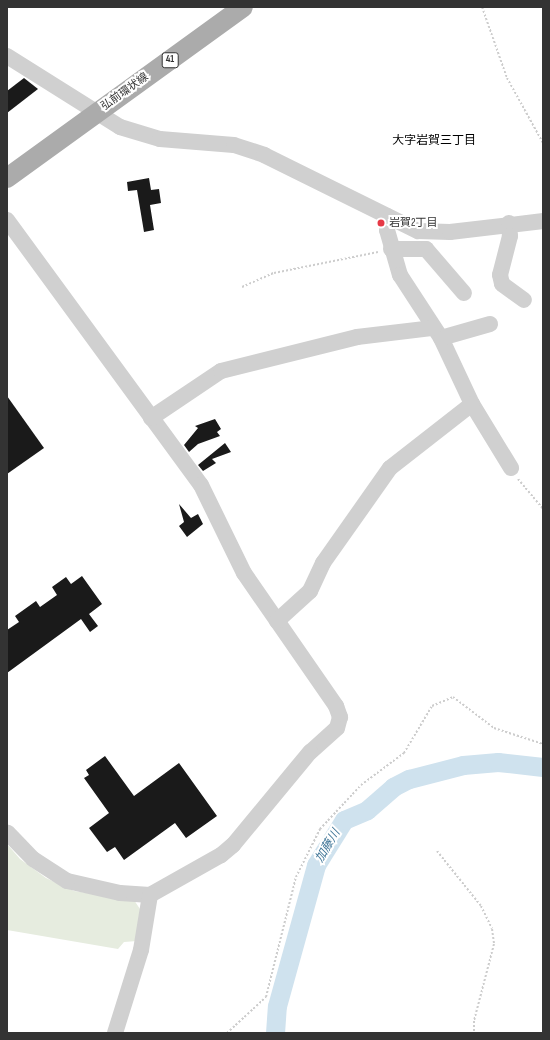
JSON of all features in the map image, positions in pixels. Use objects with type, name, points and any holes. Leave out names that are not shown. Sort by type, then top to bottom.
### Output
[{"type":"main road","name":"弘前環状線","points":[[7,178],[243,7]]},
{"type":"street","points":[[7,56],[120,127],[160,140],[234,144],[264,155],[418,231],[431,233],[543,221]]},
{"type":"street","points":[[387,216],[391,249],[400,276],[437,333],[472,404],[511,468]]},
{"type":"street","points":[[7,220],[201,485],[244,573],[336,706],[340,717],[337,728],[310,752],[221,855],[150,895],[120,893],[68,881],[33,859],[7,832]]},
{"type":"street","points":[[509,224],[510,236],[500,275],[502,284],[524,300]]},
{"type":"street","points":[[391,249],[426,248],[464,293]]},
{"type":"street","points":[[152,418],[221,371],[357,337],[437,333],[490,324]]},
{"type":"street","points":[[276,621],[310,591],[323,563],[390,468],[472,404]]},
{"type":"street","points":[[115,1033],[141,950],[150,895]]},
{"type":"path","points":[[482,7],[507,78],[543,143]]},
{"type":"path","points":[[242,287],[274,273],[391,249]]},
{"type":"path","points":[[511,468],[528,494],[543,509]]},
{"type":"path","points":[[227,1033],[266,997],[296,877],[320,829],[361,785],[404,753],[432,706],[453,697],[494,728],[543,744]]},
{"type":"path","points":[[437,851],[481,906],[492,929],[494,944],[474,1021],[474,1033]]},
{"type":"shaded area","points":[[7,844],[20,859],[46,878],[74,891],[134,900],[140,909],[137,941],[124,942],[118,949],[7,930]]},
{"type":"building","points":[[24,78],[38,89],[7,113],[7,91]]},
{"type":"building","points":[[149,178],[151,190],[159,189],[161,203],[150,205],[154,230],[144,232],[137,190],[128,191],[127,182]]},
{"type":"building","points":[[7,396],[44,448],[7,474]]},
{"type":"building","points":[[215,419],[221,429],[217,432],[220,436],[198,444],[189,452],[184,445],[198,428],[195,426]]},
{"type":"building","points":[[225,443],[231,452],[212,459],[216,463],[203,471],[198,465]]},
{"type":"building","points":[[179,504],[191,518],[198,514],[203,524],[187,537],[179,526],[184,522]]},
{"type":"building","points":[[82,576],[102,604],[89,614],[98,626],[90,632],[81,619],[7,673],[7,630],[19,622],[15,616],[36,601],[40,607],[57,595],[52,587],[66,577],[71,584]]},
{"type":"building","points":[[105,756],[134,796],[179,763],[217,816],[186,838],[175,823],[124,860],[115,847],[107,852],[89,828],[109,813],[84,778],[89,775],[86,770]]},
{"type":"waterway","name":"加藤川","points":[[275,1033],[277,1006],[316,865],[344,820],[367,810],[393,787],[409,779],[463,765],[498,762],[543,767]]},
{"type":"place","name":"岩賀2丁目","points":[[381,223]]},
{"type":"district","name":"大字岩賀三丁目","points":[[434,141]]}]
